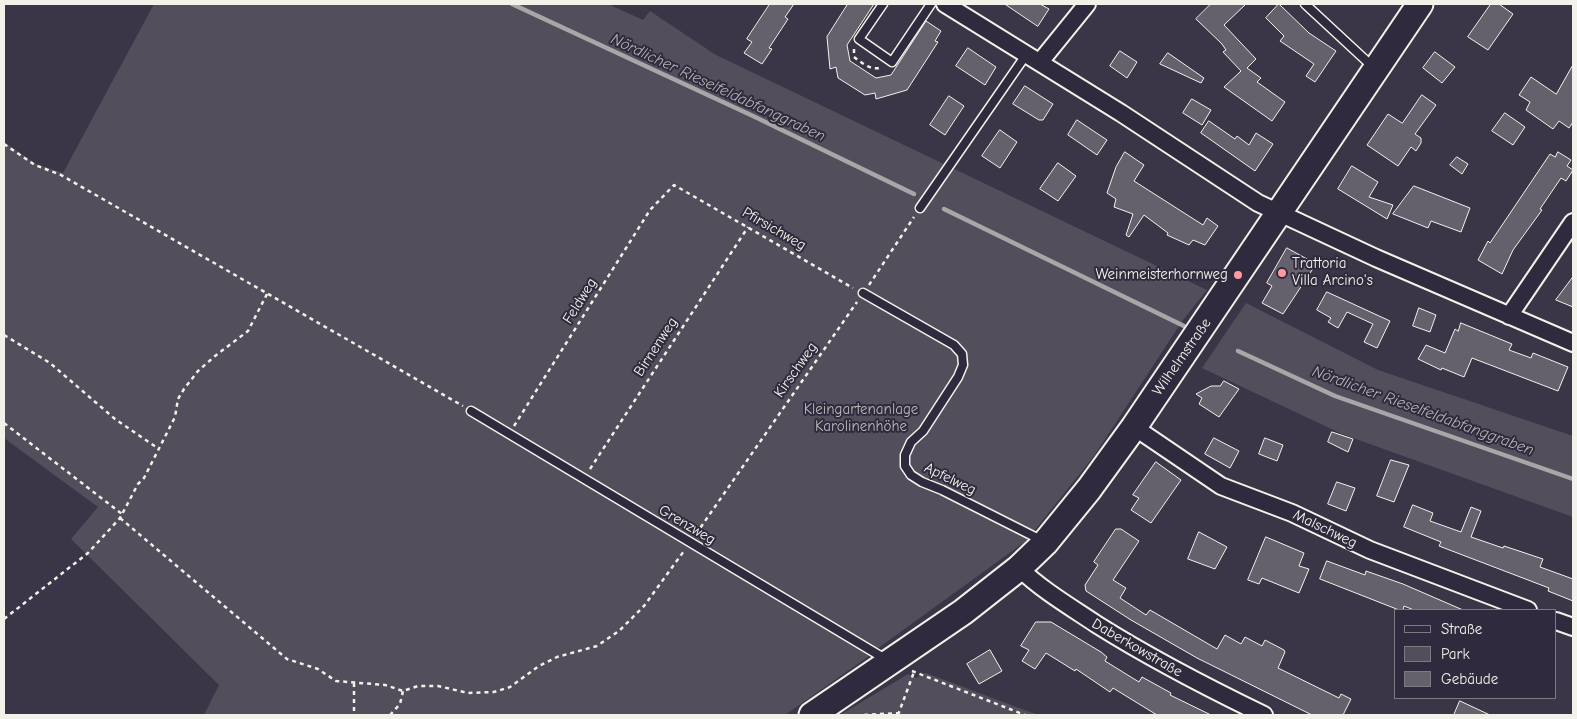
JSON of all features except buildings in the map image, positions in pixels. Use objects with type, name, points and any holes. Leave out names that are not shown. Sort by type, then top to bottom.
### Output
[{"type":"main road","name":"Wilhelmstraße","points":[[812,715],[898,665],[1019,568],[1045,543],[1089,489],[1134,427],[1420,4]]},
{"type":"street","points":[[1040,62],[1087,4]]},
{"type":"street","points":[[951,5],[1279,214],[1573,343]]},
{"type":"street","points":[[1509,316],[1573,222]]},
{"type":"street","name":"Malschweg","points":[[1134,427],[1221,486],[1292,513],[1370,550],[1525,609]]},
{"type":"street","name":"Daberkowstraße","points":[[1019,568],[1039,586],[1124,641],[1192,679],[1264,715]]},
{"type":"street","points":[[1557,621],[1573,627]]},
{"type":"lane","points":[[883,4],[859,39],[892,62],[931,4]]},
{"type":"lane","points":[[1305,4],[1375,68]]},
{"type":"lane","points":[[920,208],[1026,54]]},
{"type":"lane","name":"Apfelweg","points":[[863,293],[954,345],[962,354],[963,365],[958,377],[923,431],[911,442],[905,455],[905,466],[911,475],[1045,543]]},
{"type":"lane","name":"Grenzweg","points":[[471,410],[690,543],[898,665]]},
{"type":"path","points":[[4,144],[35,165],[61,175],[471,410]]},
{"type":"path","name":"Pfirsichweg","points":[[674,185],[863,293]]},
{"type":"path","name":"Feldweg","points":[[509,434],[650,210],[674,185]]},
{"type":"path","name":"Kirschweg","points":[[403,691],[418,686],[432,686],[468,692],[494,692],[510,687],[540,666],[557,657],[598,646],[619,631],[644,606],[690,543],[920,208]]},
{"type":"path","name":"Birnenweg","points":[[584,479],[748,227]]},
{"type":"path","points":[[4,619],[88,553],[120,518],[175,417],[178,399],[184,389],[198,371],[248,331],[267,294]]},
{"type":"path","points":[[4,335],[50,363],[115,419],[159,449]]},
{"type":"path","points":[[4,423],[122,514]]},
{"type":"path","points":[[120,518],[287,659],[318,669],[336,681],[385,685],[403,691],[400,704],[390,715]]},
{"type":"path","points":[[898,665],[1025,715]]},
{"type":"path","points":[[864,715],[900,714],[914,672]]},
{"type":"path","points":[[354,683],[354,715]]},
{"type":"green space","name":"Kleingartenanlage Karolinenhöhe","points":[[154,4],[608,4],[643,20],[650,11],[716,55],[1207,290],[1183,320],[1094,456],[1026,541],[877,649],[617,498],[872,654],[785,715],[204,715],[219,685],[71,539],[98,507],[4,438],[4,142],[36,164],[63,173]]},
{"type":"green space","points":[[1246,303],[1378,370],[1573,436],[1573,517],[1342,434],[1202,368]]},
{"type":"green space","points":[[926,673],[1039,715],[840,715],[908,674],[916,678]]},
{"type":"waterway","name":"Nördlicher Rieselfeldabfanggraben","points":[[512,4],[753,116],[914,194]]},
{"type":"waterway","name":"Nördlicher Rieselfeldabfanggraben","points":[[944,209],[1184,326]]},
{"type":"waterway","name":"Nördlicher Rieselfeldabfanggraben","points":[[1238,351],[1335,396],[1573,479]]},
{"type":"place","name":"Trattoria Villa Arcino's","points":[[1282,273]]},
{"type":"place","name":"Weinmeisterhornweg","points":[[1238,275]]}]
